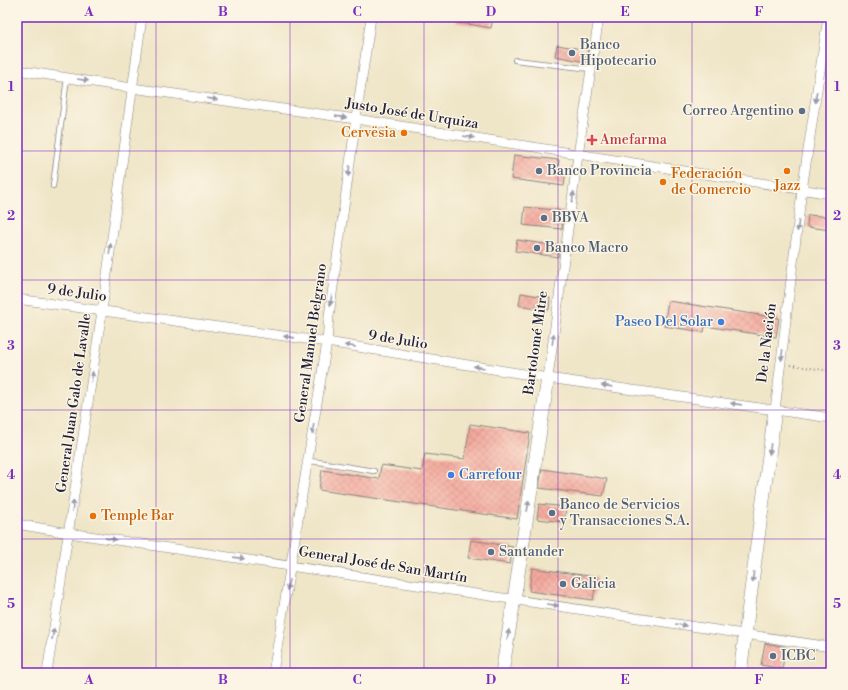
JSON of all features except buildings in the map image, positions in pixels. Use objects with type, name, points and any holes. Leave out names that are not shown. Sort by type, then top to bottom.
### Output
[{"type":"street","name":"General Juan Galo de Lavalle","points":[[47,673],[102,311],[142,17]]},
{"type":"street","name":"General Manuel Belgrano","points":[[273,673],[327,342],[329,316],[371,17]]},
{"type":"street","name":"Bartolomé Mitre","points":[[502,673],[548,378],[578,155],[599,17]]},
{"type":"street","name":"De la Nación","points":[[740,673],[775,410],[802,190],[828,17]]},
{"type":"street","name":"Justo José de Urquiza","points":[[17,70],[132,88],[356,119],[831,194]]},
{"type":"street","name":"9 de Julio","points":[[17,299],[327,342],[548,378],[831,418]]},
{"type":"street","name":"General José de San Martín","points":[[17,524],[831,647]]},
{"type":"lane","points":[[515,60],[591,68]]},
{"type":"lane","points":[[53,186],[67,78]]},
{"type":"lane","points":[[308,461],[374,471]]},
{"type":"path","points":[[780,364],[831,371]]},
{"type":"place","name":"Banco Hipotecario","points":[[572,53]]},
{"type":"place","name":"Correo Argentino","points":[[802,111]]},
{"type":"place","name":"Cervësia","points":[[404,133]]},
{"type":"place","name":"Amefarma","points":[[592,140]]},
{"type":"place","name":"Banco Provincia","points":[[539,171]]},
{"type":"place","name":"Jazz","points":[[787,171]]},
{"type":"place","name":"Federación de Comercio","points":[[663,182]]},
{"type":"place","name":"BBVA","points":[[544,218]]},
{"type":"place","name":"Banco Macro","points":[[537,248]]},
{"type":"place","name":"Paseo Del Solar","points":[[721,322]]},
{"type":"place","name":"Carrefour","points":[[451,475]]},
{"type":"place","name":"Banco de Servicios y Transacciones S.A.","points":[[552,513]]},
{"type":"place","name":"Temple Bar","points":[[93,516]]},
{"type":"place","name":"Santander","points":[[491,552]]},
{"type":"place","name":"Galicia","points":[[563,584]]},
{"type":"place","name":"ICBC","points":[[773,656]]}]
